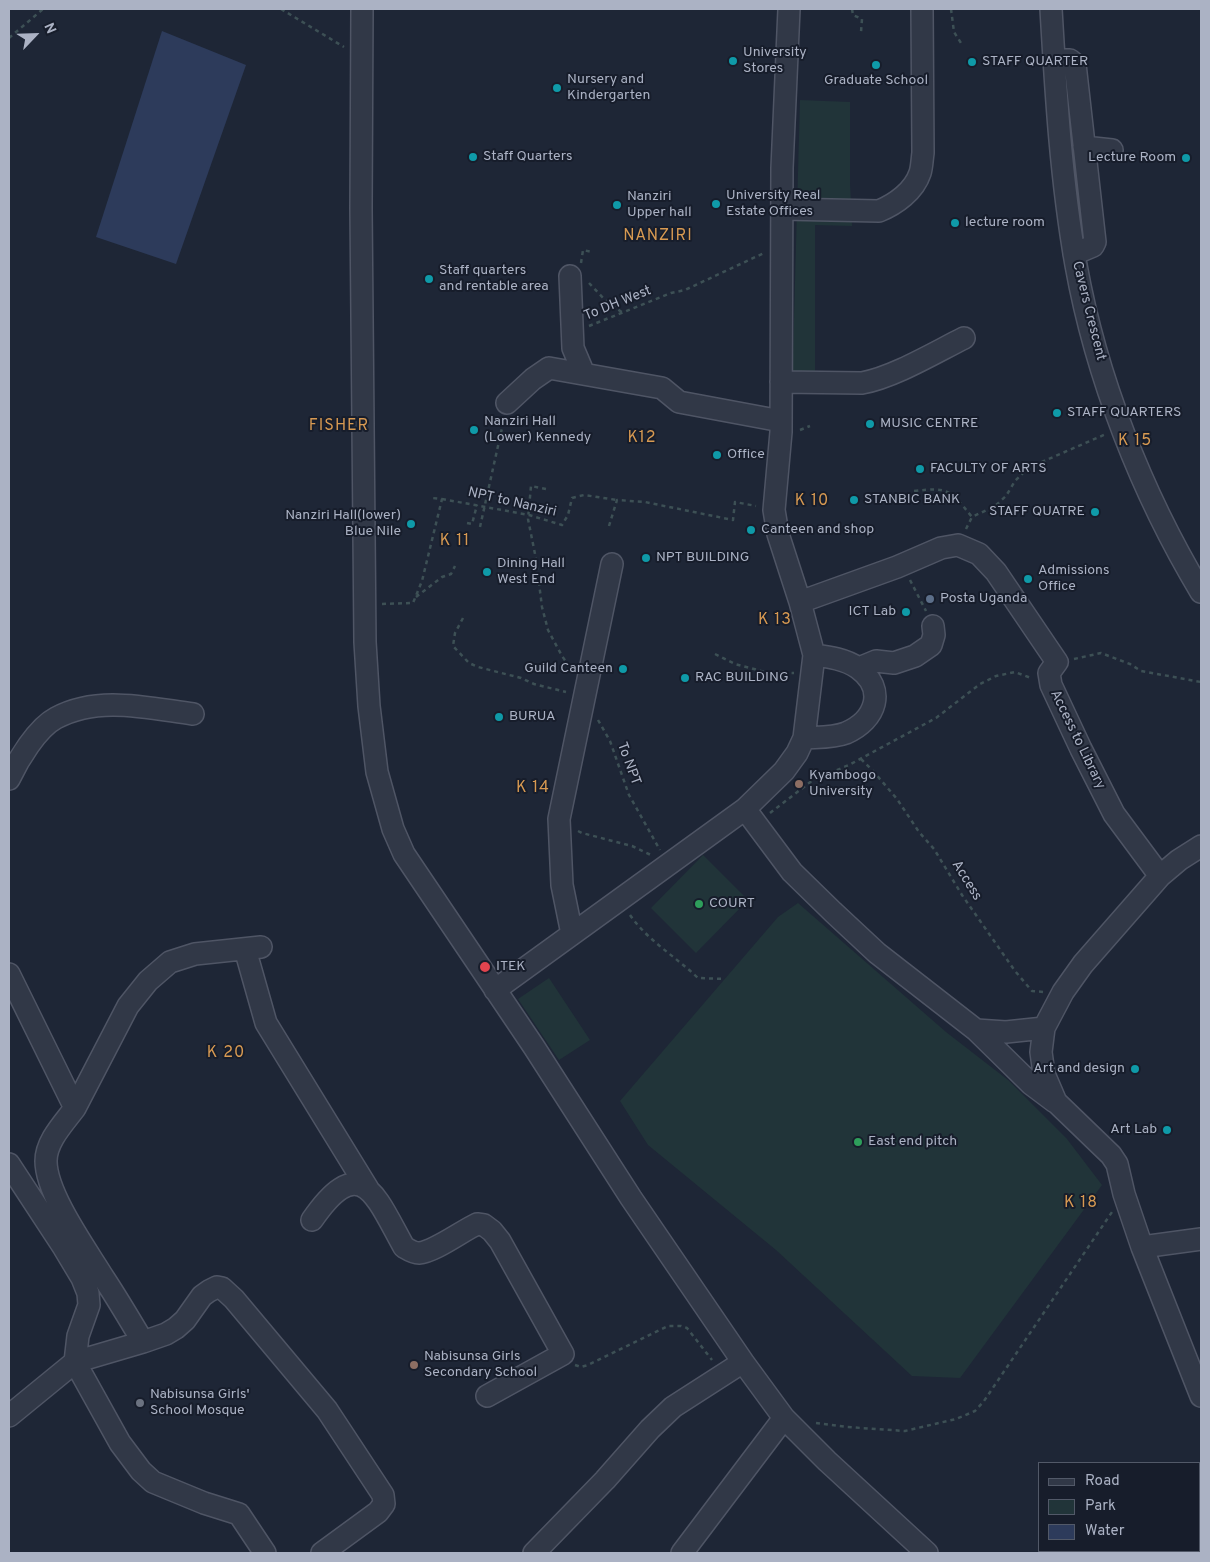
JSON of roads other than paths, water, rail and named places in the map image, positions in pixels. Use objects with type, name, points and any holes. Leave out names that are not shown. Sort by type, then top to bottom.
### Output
[{"type":"street","points":[[362,9],[364,601],[369,706],[377,772],[393,829],[404,854],[424,886],[495,990],[631,1198],[743,1362],[784,1418],[927,1553]]},
{"type":"street","points":[[495,990],[668,864],[751,815],[797,753],[804,738],[813,676],[814,655],[800,602],[778,534],[774,510],[782,432],[782,168],[789,9]]},
{"type":"street","points":[[783,209],[879,211],[891,206],[905,195],[914,184],[921,173],[923,153],[922,9]]},
{"type":"street","name":"Cavers Crescent","points":[[1051,9],[1063,179],[1074,254],[1092,335],[1121,428],[1148,489],[1201,592]]},
{"type":"street","points":[[1054,60],[1070,60],[1075,64],[1095,242],[1093,246],[1074,254]]},
{"type":"street","points":[[1084,148],[1112,150]]},
{"type":"street","points":[[578,274],[572,333],[573,348],[584,374]]},
{"type":"street","points":[[781,382],[862,383],[885,376],[964,338]]},
{"type":"street","points":[[507,403],[533,378],[549,368],[662,388],[679,402],[781,421]]},
{"type":"street","name":"Access to Library","points":[[800,602],[900,566],[941,548],[958,545],[979,554],[996,572],[1057,662],[1049,673],[1051,685],[1081,749],[1114,814],[1160,876]]},
{"type":"street","points":[[572,934],[562,885],[559,819],[612,564]]},
{"type":"street","points":[[859,668],[876,662],[894,664],[915,656],[931,645],[934,635],[933,626]]},
{"type":"street","points":[[804,738],[835,736],[846,733],[862,723],[874,706],[875,693],[871,681],[859,668],[839,659],[814,655]]},
{"type":"street","points":[[9,778],[14,767],[39,732],[54,718],[82,707],[105,704],[192,714]]},
{"type":"street","points":[[751,815],[792,872],[833,912],[877,953],[976,1030],[1031,1084],[1056,1102],[1111,1155],[1117,1164],[1124,1194],[1142,1247],[1195,1364],[1201,1396]]},
{"type":"street","points":[[1056,1102],[1044,1074],[1041,1052],[1044,1028],[1063,992],[1083,964],[1160,876],[1179,860],[1201,846]]},
{"type":"street","points":[[143,1342],[64,1215],[50,1182],[46,1162],[49,1148],[75,1108],[128,1006],[148,981],[170,962],[195,954],[253,948],[266,1023],[368,1189],[376,1198],[404,1247],[411,1252],[428,1251],[477,1224],[484,1225],[500,1240],[563,1354],[487,1396]]},
{"type":"street","points":[[9,974],[75,1108]]},
{"type":"street","points":[[976,1030],[1006,1032],[1044,1028]]},
{"type":"street","points":[[9,1164],[64,1248],[82,1278],[88,1293],[89,1305],[78,1336],[75,1362],[120,1443],[148,1479],[160,1486],[204,1503],[239,1514],[265,1553]]},
{"type":"street","points":[[312,1220],[328,1199],[345,1185],[354,1182],[368,1189]]},
{"type":"street","points":[[1142,1247],[1201,1239]]},
{"type":"street","points":[[9,1416],[75,1362],[166,1334],[185,1320],[202,1296],[217,1287],[222,1288],[327,1410],[383,1495],[384,1504],[378,1512],[322,1553]]},
{"type":"street","points":[[534,1553],[673,1407],[743,1362]]},
{"type":"street","points":[[682,1553],[784,1418]]},
{"type":"water","points":[[162,31],[246,65],[176,264],[96,237]]},
{"type":"place","name":"University Stores","points":[[733,61]]},
{"type":"place","name":"STAFF QUARTER","points":[[972,62]]},
{"type":"place","name":"Graduate School","points":[[876,65]]},
{"type":"place","name":"Nursery and Kindergarten","points":[[557,88]]},
{"type":"place","name":"Staff Quarters","points":[[473,157]]},
{"type":"place","name":"Lecture Room","points":[[1186,158]]},
{"type":"place","name":"University Real Estate Offices","points":[[716,204]]},
{"type":"place","name":"Nanziri Upper hall","points":[[617,205]]},
{"type":"place","name":"lecture room","points":[[955,223]]},
{"type":"place","name":"Staff quarters and rentable area","points":[[429,279]]},
{"type":"place","name":"STAFF QUARTERS","points":[[1057,413]]},
{"type":"place","name":"MUSIC CENTRE","points":[[870,424]]},
{"type":"place","name":"Nanziri Hall (Lower) Kennedy","points":[[474,430]]},
{"type":"place","name":"Office","points":[[717,455]]},
{"type":"place","name":"FACULTY OF ARTS","points":[[920,469]]},
{"type":"place","name":"STANBIC BANK","points":[[854,500]]},
{"type":"place","name":"STAFF QUATRE","points":[[1095,512]]},
{"type":"place","name":"Nanziri Hall(lower) Blue Nile","points":[[411,524]]},
{"type":"place","name":"Canteen and shop","points":[[751,530]]},
{"type":"place","name":"NPT BUILDING","points":[[646,558]]},
{"type":"place","name":"Dining Hall West End","points":[[487,572]]},
{"type":"place","name":"Admissions Office","points":[[1028,579]]},
{"type":"place","name":"Posta Uganda","points":[[930,599]]},
{"type":"place","name":"ICT Lab","points":[[906,612]]},
{"type":"place","name":"Guild Canteen","points":[[623,669]]},
{"type":"place","name":"RAC BUILDING","points":[[685,678]]},
{"type":"place","name":"BURUA","points":[[499,717]]},
{"type":"place","name":"Kyambogo University","points":[[799,784]]},
{"type":"place","name":"COURT","points":[[699,904]]},
{"type":"place","name":"ITEK","points":[[485,967]]},
{"type":"place","name":"Art and design","points":[[1135,1069]]},
{"type":"place","name":"Art Lab","points":[[1167,1130]]},
{"type":"place","name":"East end pitch","points":[[858,1142]]},
{"type":"place","name":"Nabisunsa Girls Secondary School","points":[[414,1365]]},
{"type":"place","name":"Nabisunsa Girls' School Mosque","points":[[140,1403]]},
{"type":"district","name":"NANZIRI","points":[[658,237]]},
{"type":"district","name":"FISHER","points":[[339,427]]},
{"type":"district","name":"K12","points":[[642,439]]},
{"type":"district","name":"K 15","points":[[1135,442]]},
{"type":"district","name":"K 10","points":[[812,502]]},
{"type":"district","name":"K 11","points":[[455,542]]},
{"type":"district","name":"K 13","points":[[775,621]]},
{"type":"district","name":"K 14","points":[[533,789]]},
{"type":"district","name":"K 20","points":[[226,1054]]},
{"type":"district","name":"K 18","points":[[1081,1204]]}]
